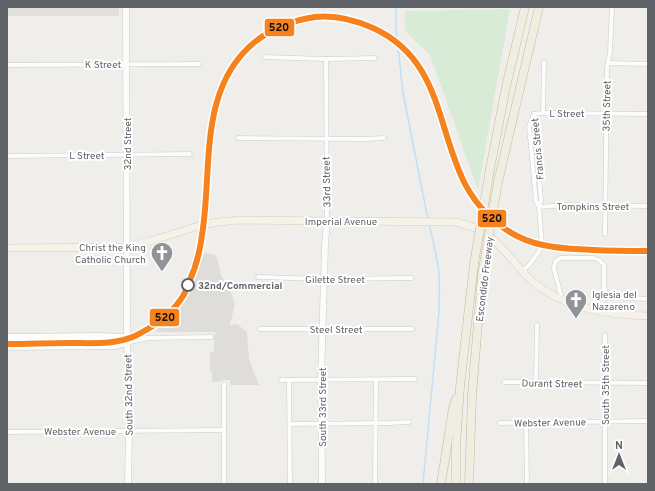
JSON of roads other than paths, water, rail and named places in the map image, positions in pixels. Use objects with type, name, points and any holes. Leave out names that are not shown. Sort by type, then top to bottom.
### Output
[{"type":"highway","name":"Escondido Freeway","points":[[456,484],[456,444],[460,387],[474,264],[506,87],[525,7]]},
{"type":"highway","name":"Escondido Freeway","points":[[469,484],[472,395],[482,275],[498,182],[539,7]]},
{"type":"highway","points":[[441,484],[453,408],[460,387]]},
{"type":"highway","points":[[469,471],[476,484]]},
{"type":"main road","name":"32nd Street","points":[[126,7],[127,282]]},
{"type":"main road","name":"Imperial Avenue","points":[[7,248],[127,248],[198,226],[239,220],[455,222],[478,229],[487,235],[501,247],[533,281],[545,291],[562,300],[575,305],[608,312],[635,316],[648,316]]},
{"type":"main road","name":"33rd Street","points":[[323,329],[327,221]]},
{"type":"main road","name":"South 32nd Street","points":[[127,282],[129,431],[128,484]]},
{"type":"main road","name":"South 33rd Street","points":[[322,484],[321,380],[323,329]]},
{"type":"main road","points":[[7,337],[98,336],[127,340],[144,338]]},
{"type":"main road","points":[[7,347],[116,346],[127,340]]},
{"type":"street","name":"35th Street","points":[[605,234],[607,68],[610,52],[612,7]]},
{"type":"street","points":[[265,57],[326,59],[375,58]]},
{"type":"street","name":"33rd Street","points":[[326,59],[327,221]]},
{"type":"street","name":"Francis Street","points":[[543,113],[544,62]]},
{"type":"street","name":"K Street","points":[[7,64],[199,64]]},
{"type":"street","points":[[608,64],[648,64]]},
{"type":"street","name":"Francis Street","points":[[522,271],[529,265],[542,245],[529,126],[534,114]]},
{"type":"street","name":"L Street","points":[[534,114],[648,114]]},
{"type":"street","points":[[238,138],[384,138]]},
{"type":"street","name":"L Street","points":[[7,156],[190,154]]},
{"type":"street","name":"Tompkins Street","points":[[539,207],[565,205],[648,206]]},
{"type":"street","points":[[562,300],[554,269],[556,261],[560,258],[594,258],[599,260],[604,264],[604,288],[606,293],[613,297],[648,298]]},
{"type":"street","name":"Gilette Street","points":[[258,277],[324,279],[412,278]]},
{"type":"street","points":[[536,382],[537,325]]},
{"type":"street","name":"Steel Street","points":[[260,329],[412,329]]},
{"type":"street","name":"South 35th Street","points":[[605,335],[605,484]]},
{"type":"street","points":[[144,338],[211,337]]},
{"type":"street","points":[[280,380],[415,379]]},
{"type":"street","points":[[289,380],[290,484]]},
{"type":"street","points":[[375,484],[376,380]]},
{"type":"street","name":"Durant Street","points":[[504,382],[648,383]]},
{"type":"street","points":[[224,384],[224,484]]},
{"type":"street","name":"Webster Avenue","points":[[500,423],[648,421]]},
{"type":"street","points":[[290,424],[376,424],[408,422]]},
{"type":"street","points":[[526,423],[527,484]]},
{"type":"street","name":"Webster Avenue","points":[[7,432],[224,430]]},
{"type":"waterway","points":[[396,7],[396,29],[403,93],[428,220]]},
{"type":"waterway","points":[[423,484],[439,312],[439,274],[429,224]]},
{"type":"place","name":"Christ the King Catholic Church","points":[[162,272]]},
{"type":"place","name":"32nd/Commercial","points":[[188,285]]},
{"type":"place","name":"Iglesia del Nazareno","points":[[576,320]]}]
